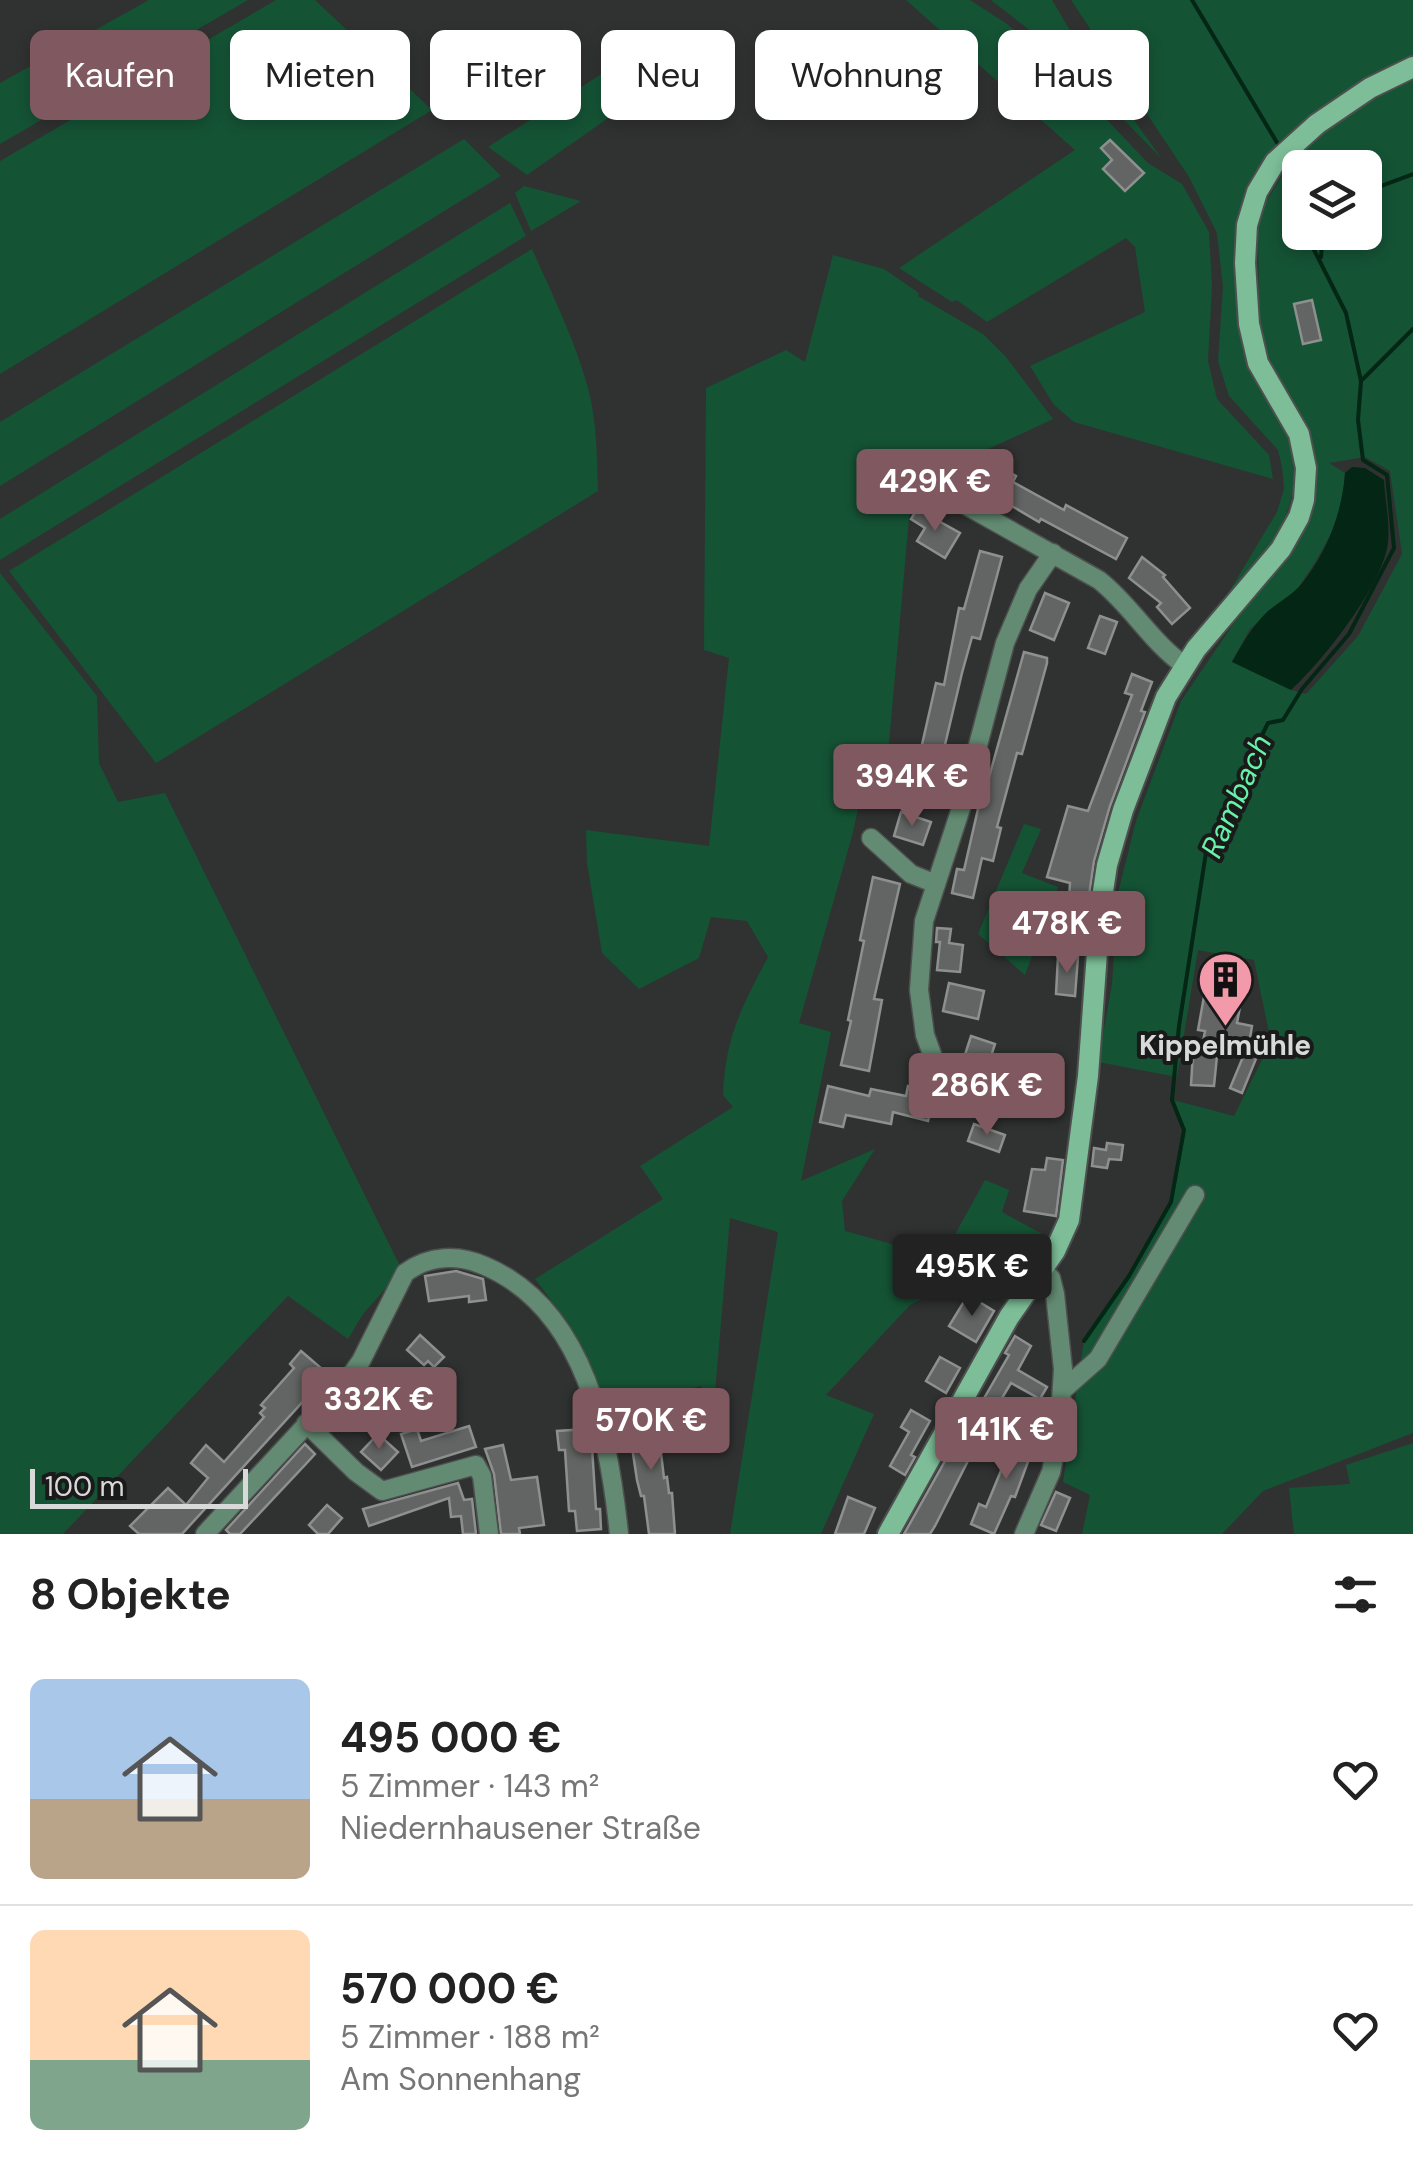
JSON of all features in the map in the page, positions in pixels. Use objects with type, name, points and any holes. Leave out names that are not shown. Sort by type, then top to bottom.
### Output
[{"type":"main road","points":[[888,1534],[1009,1318],[1061,1241],[1072,1212],[1107,864],[1136,773],[1166,698],[1184,665],[1282,549],[1304,500],[1306,468],[1299,434],[1258,363],[1249,324],[1245,264],[1256,192],[1284,153],[1346,102],[1413,68]]},
{"type":"street","points":[[926,484],[1114,592],[1161,646],[1184,665]]},
{"type":"street","points":[[932,1054],[921,1013],[918,967],[924,922],[959,816],[1005,643],[1028,589],[1053,554]]},
{"type":"street","points":[[871,838],[911,874],[936,884]]},
{"type":"street","points":[[1063,1390],[1098,1359],[1196,1195]]},
{"type":"street","points":[[205,1534],[346,1382],[361,1361],[406,1273],[418,1263],[430,1260],[464,1259],[502,1274],[536,1298],[563,1338],[598,1412],[609,1458],[619,1534]]},
{"type":"street","points":[[1024,1534],[1051,1472],[1063,1390],[1055,1294],[1051,1278],[1042,1269]]},
{"type":"street","points":[[306,1423],[365,1480],[382,1491],[476,1465],[482,1476],[490,1534]]},
{"type":"shaded area","points":[[149,0],[248,0],[196,30],[95,30]]},
{"type":"shaded area","points":[[276,0],[315,0],[347,30],[230,30],[230,120],[410,120],[410,89],[430,111],[0,374],[0,161],[70,120],[210,120],[210,38]]},
{"type":"shaded area","points":[[906,0],[970,0],[1014,30],[998,30],[998,82],[978,64],[978,30],[940,30]]},
{"type":"shaded area","points":[[991,0],[1052,0],[1070,30],[1029,30]]},
{"type":"shaded area","points":[[1071,0],[1413,0],[1413,61],[1288,139],[1259,169],[1250,188],[1238,263],[1289,437],[1296,482],[1282,530],[1223,602],[1277,512],[1284,489],[1282,467],[1278,450],[1229,396],[1218,361],[1223,287],[1217,233],[1189,177],[1149,117],[1149,30],[1091,30]]},
{"type":"shaded area","points":[[30,66],[30,120],[41,120],[0,144],[0,83]]},
{"type":"shaded area","points":[[601,74],[601,120],[605,120],[527,175],[488,147],[530,120],[581,120],[581,87]]},
{"type":"shaded area","points":[[1413,77],[1413,1433],[1263,1491],[1222,1534],[1082,1534],[1090,1495],[1063,1482],[1084,1340],[1130,1276],[1172,1202],[1185,1130],[1173,1100],[1234,1116],[1271,1042],[1254,960],[1198,950],[1177,1077],[1098,1062],[1112,984],[1118,893],[1136,821],[1181,701],[1234,623],[1289,555],[1313,483],[1259,323],[1261,210],[1282,176],[1282,250],[1382,250],[1382,150],[1305,150],[1361,102]],"holes":[[[1365,457],[1390,471],[1402,554],[1358,636],[1306,694],[1232,661],[1250,629],[1298,588],[1337,523],[1345,473],[1329,463]]]},
{"type":"shaded area","points":[[1041,120],[1107,120],[1148,163],[1182,184],[1209,232],[1212,286],[1208,361],[1217,399],[1269,455],[1273,479],[1074,422],[1054,405],[1030,366],[1145,312],[1135,247],[1126,238],[987,322],[957,300],[952,302],[899,268],[1075,150]]},
{"type":"shaded area","points":[[1124,120],[1134,120],[1162,159]]},
{"type":"shaded area","points":[[464,139],[501,176],[0,486],[0,422]]},
{"type":"shaded area","points":[[524,186],[581,201],[531,231],[515,193]]},
{"type":"shaded area","points":[[510,203],[526,236],[0,560],[0,519]]},
{"type":"shaded area","points":[[532,249],[570,335],[588,388],[595,427],[598,491],[156,763],[9,571]]},
{"type":"shaded area","points":[[833,255],[884,269],[918,296],[983,334],[1006,357],[1053,419],[957,466],[910,507],[887,766],[870,756],[852,836],[799,1023],[831,1032],[801,1181],[875,1149],[842,1201],[845,1231],[942,1258],[985,1180],[1009,1190],[1002,1212],[1044,1235],[1005,1301],[966,1278],[910,1305],[826,1395],[874,1414],[821,1534],[730,1534],[778,1232],[730,1218],[710,1450],[698,1451],[701,1386],[606,1411],[569,1324],[535,1279],[663,1199],[640,1166],[733,1107],[723,1095],[727,1056],[743,1007],[768,957],[747,921],[711,917],[699,958],[639,989],[602,953],[587,863],[586,830],[709,846],[729,658],[704,650],[706,388],[786,350],[805,362]]},
{"type":"shaded area","points":[[1352,467],[1365,468],[1384,480],[1388,542],[1384,559],[1350,621],[1291,690],[1232,662],[1257,623],[1299,587],[1325,548],[1336,519],[1345,473]]},
{"type":"shaded area","points":[[0,573],[97,696],[99,763],[118,802],[165,793],[402,1270],[363,1314],[348,1339],[288,1296],[63,1534],[0,1534]]},
{"type":"shaded area","points":[[1024,824],[1041,829],[1022,873],[1058,887],[1025,975],[978,934]]},
{"type":"shaded area","points":[[1413,1443],[1413,1534],[1294,1534],[1289,1488],[1350,1484],[1346,1465]]},
{"type":"building","points":[[1110,140],[1144,173],[1125,191],[1103,169],[1112,160],[1101,148]]},
{"type":"building","points":[[1312,300],[1321,340],[1303,344],[1294,304]]},
{"type":"building","points":[[991,462],[1016,476],[1013,482],[1127,538],[1116,559],[1041,519],[1039,522],[978,486]]},
{"type":"building","points":[[917,509],[960,533],[945,558],[917,541],[925,528],[911,519]]},
{"type":"building","points":[[980,551],[1002,557],[980,639],[972,637],[962,673],[939,770],[945,772],[938,800],[914,794],[925,750],[921,749],[936,683],[944,685],[959,608],[964,609]]},
{"type":"building","points":[[1142,557],[1165,575],[1190,608],[1172,624],[1157,607],[1161,603],[1129,578]]},
{"type":"building","points":[[1045,593],[1069,603],[1054,640],[1030,630]]},
{"type":"building","points":[[1100,616],[1117,622],[1105,654],[1088,648]]},
{"type":"building","points":[[1024,652],[1047,658],[1047,663],[1022,754],[1017,753],[997,827],[1001,828],[993,861],[982,858],[973,898],[952,893],[957,869],[964,870],[983,787],[986,788]]},
{"type":"building","points":[[1132,674],[1152,682],[1141,711],[1145,712],[1094,861],[1086,916],[1068,915],[1070,883],[1047,877],[1068,806],[1088,811],[1132,695],[1125,693]]},
{"type":"building","points":[[901,812],[931,822],[923,845],[894,836]]},
{"type":"building","points":[[873,877],[900,884],[874,999],[882,1000],[869,1071],[841,1065]]},
{"type":"building","points":[[937,928],[951,929],[949,943],[963,945],[960,972],[937,970]]},
{"type":"building","points":[[1058,956],[1078,957],[1075,996],[1056,994]]},
{"type":"building","name":"Kippelmühle","points":[[1210,963],[1247,969],[1237,1023],[1252,1026],[1249,1044],[1260,1049],[1242,1093],[1230,1088],[1243,1057],[1218,1046],[1214,1086],[1191,1085],[1193,1052],[1201,1052],[1205,1031],[1198,1030]]},
{"type":"building","points":[[949,983],[984,991],[978,1019],[943,1011]]},
{"type":"building","points":[[971,1036],[995,1044],[982,1084],[992,1087],[985,1109],[958,1101],[969,1066],[962,1064]]},
{"type":"building","points":[[828,1086],[869,1096],[871,1089],[906,1096],[908,1086],[930,1092],[928,1100],[933,1101],[928,1121],[893,1112],[891,1124],[846,1115],[843,1127],[820,1122]]},
{"type":"building","points":[[974,1124],[1005,1135],[999,1152],[968,1141]]},
{"type":"building","points":[[1107,1143],[1123,1145],[1121,1160],[1109,1159],[1107,1168],[1092,1166],[1094,1148],[1106,1150]]},
{"type":"building","points":[[1047,1158],[1063,1160],[1056,1216],[1024,1211],[1032,1169],[1045,1170]]},
{"type":"building","points":[[456,1271],[483,1279],[486,1300],[469,1302],[469,1296],[429,1301],[425,1276]]},
{"type":"building","points":[[968,1295],[994,1311],[976,1342],[949,1326]]},
{"type":"building","points":[[420,1335],[444,1357],[434,1367],[428,1361],[424,1365],[407,1350]]},
{"type":"building","points":[[1015,1336],[1031,1346],[1018,1370],[1047,1387],[1040,1399],[1011,1383],[999,1403],[1006,1407],[995,1426],[975,1414],[1009,1355],[1005,1353]]},
{"type":"building","points":[[301,1351],[328,1374],[182,1534],[139,1534],[130,1526],[168,1488],[186,1505],[208,1478],[191,1463],[206,1445],[224,1462],[264,1417],[260,1413],[265,1408],[261,1405],[294,1368],[290,1364]]},
{"type":"building","points":[[940,1357],[960,1368],[946,1393],[926,1381]]},
{"type":"building","points":[[911,1410],[930,1421],[905,1475],[890,1466],[909,1432],[901,1427]]},
{"type":"building","points":[[653,1411],[664,1478],[667,1477],[672,1493],[675,1534],[649,1534],[644,1496],[637,1480],[627,1414]]},
{"type":"building","points":[[469,1426],[476,1447],[412,1467],[401,1434],[417,1429],[421,1441]]},
{"type":"building","points":[[586,1429],[588,1448],[592,1447],[601,1529],[577,1531],[575,1511],[569,1511],[565,1450],[559,1450],[557,1431]]},
{"type":"building","points":[[1013,1431],[1036,1440],[1015,1497],[1011,1496],[994,1534],[971,1524],[979,1504],[986,1507]]},
{"type":"building","points":[[378,1434],[398,1452],[381,1470],[361,1452]]},
{"type":"building","points":[[959,1436],[976,1445],[935,1526],[930,1534],[904,1534]]},
{"type":"building","points":[[305,1444],[315,1454],[240,1534],[230,1534],[226,1530]]},
{"type":"building","points":[[503,1445],[511,1480],[537,1477],[544,1525],[519,1528],[520,1534],[501,1534],[494,1474],[485,1449]]},
{"type":"building","points":[[458,1483],[464,1500],[472,1499],[476,1534],[463,1534],[461,1516],[451,1517],[449,1498],[369,1526],[363,1509]]},
{"type":"building","points":[[1056,1492],[1070,1498],[1056,1531],[1041,1525]]},
{"type":"building","points":[[848,1497],[875,1508],[864,1534],[835,1534]]},
{"type":"building","points":[[327,1505],[342,1518],[328,1534],[318,1534],[309,1525]]},
{"type":"waterway","name":"Rambach","points":[[1192,0],[1279,146]]},
{"type":"waterway","points":[[1382,186],[1413,174]]},
{"type":"waterway","name":"Rambach","points":[[1084,1341],[1129,1276],[1171,1202],[1184,1130],[1172,1100],[1179,1026],[1207,846],[1268,723],[1283,720],[1302,689],[1349,634],[1394,548],[1387,475],[1363,460],[1358,420],[1361,381],[1346,313],[1314,250]]},
{"type":"waterway","points":[[1321,257],[1322,250]]},
{"type":"waterway","points":[[1363,379],[1413,329]]},
{"type":"place","name":"Kippelmühle","points":[[1225,1028]]}]
